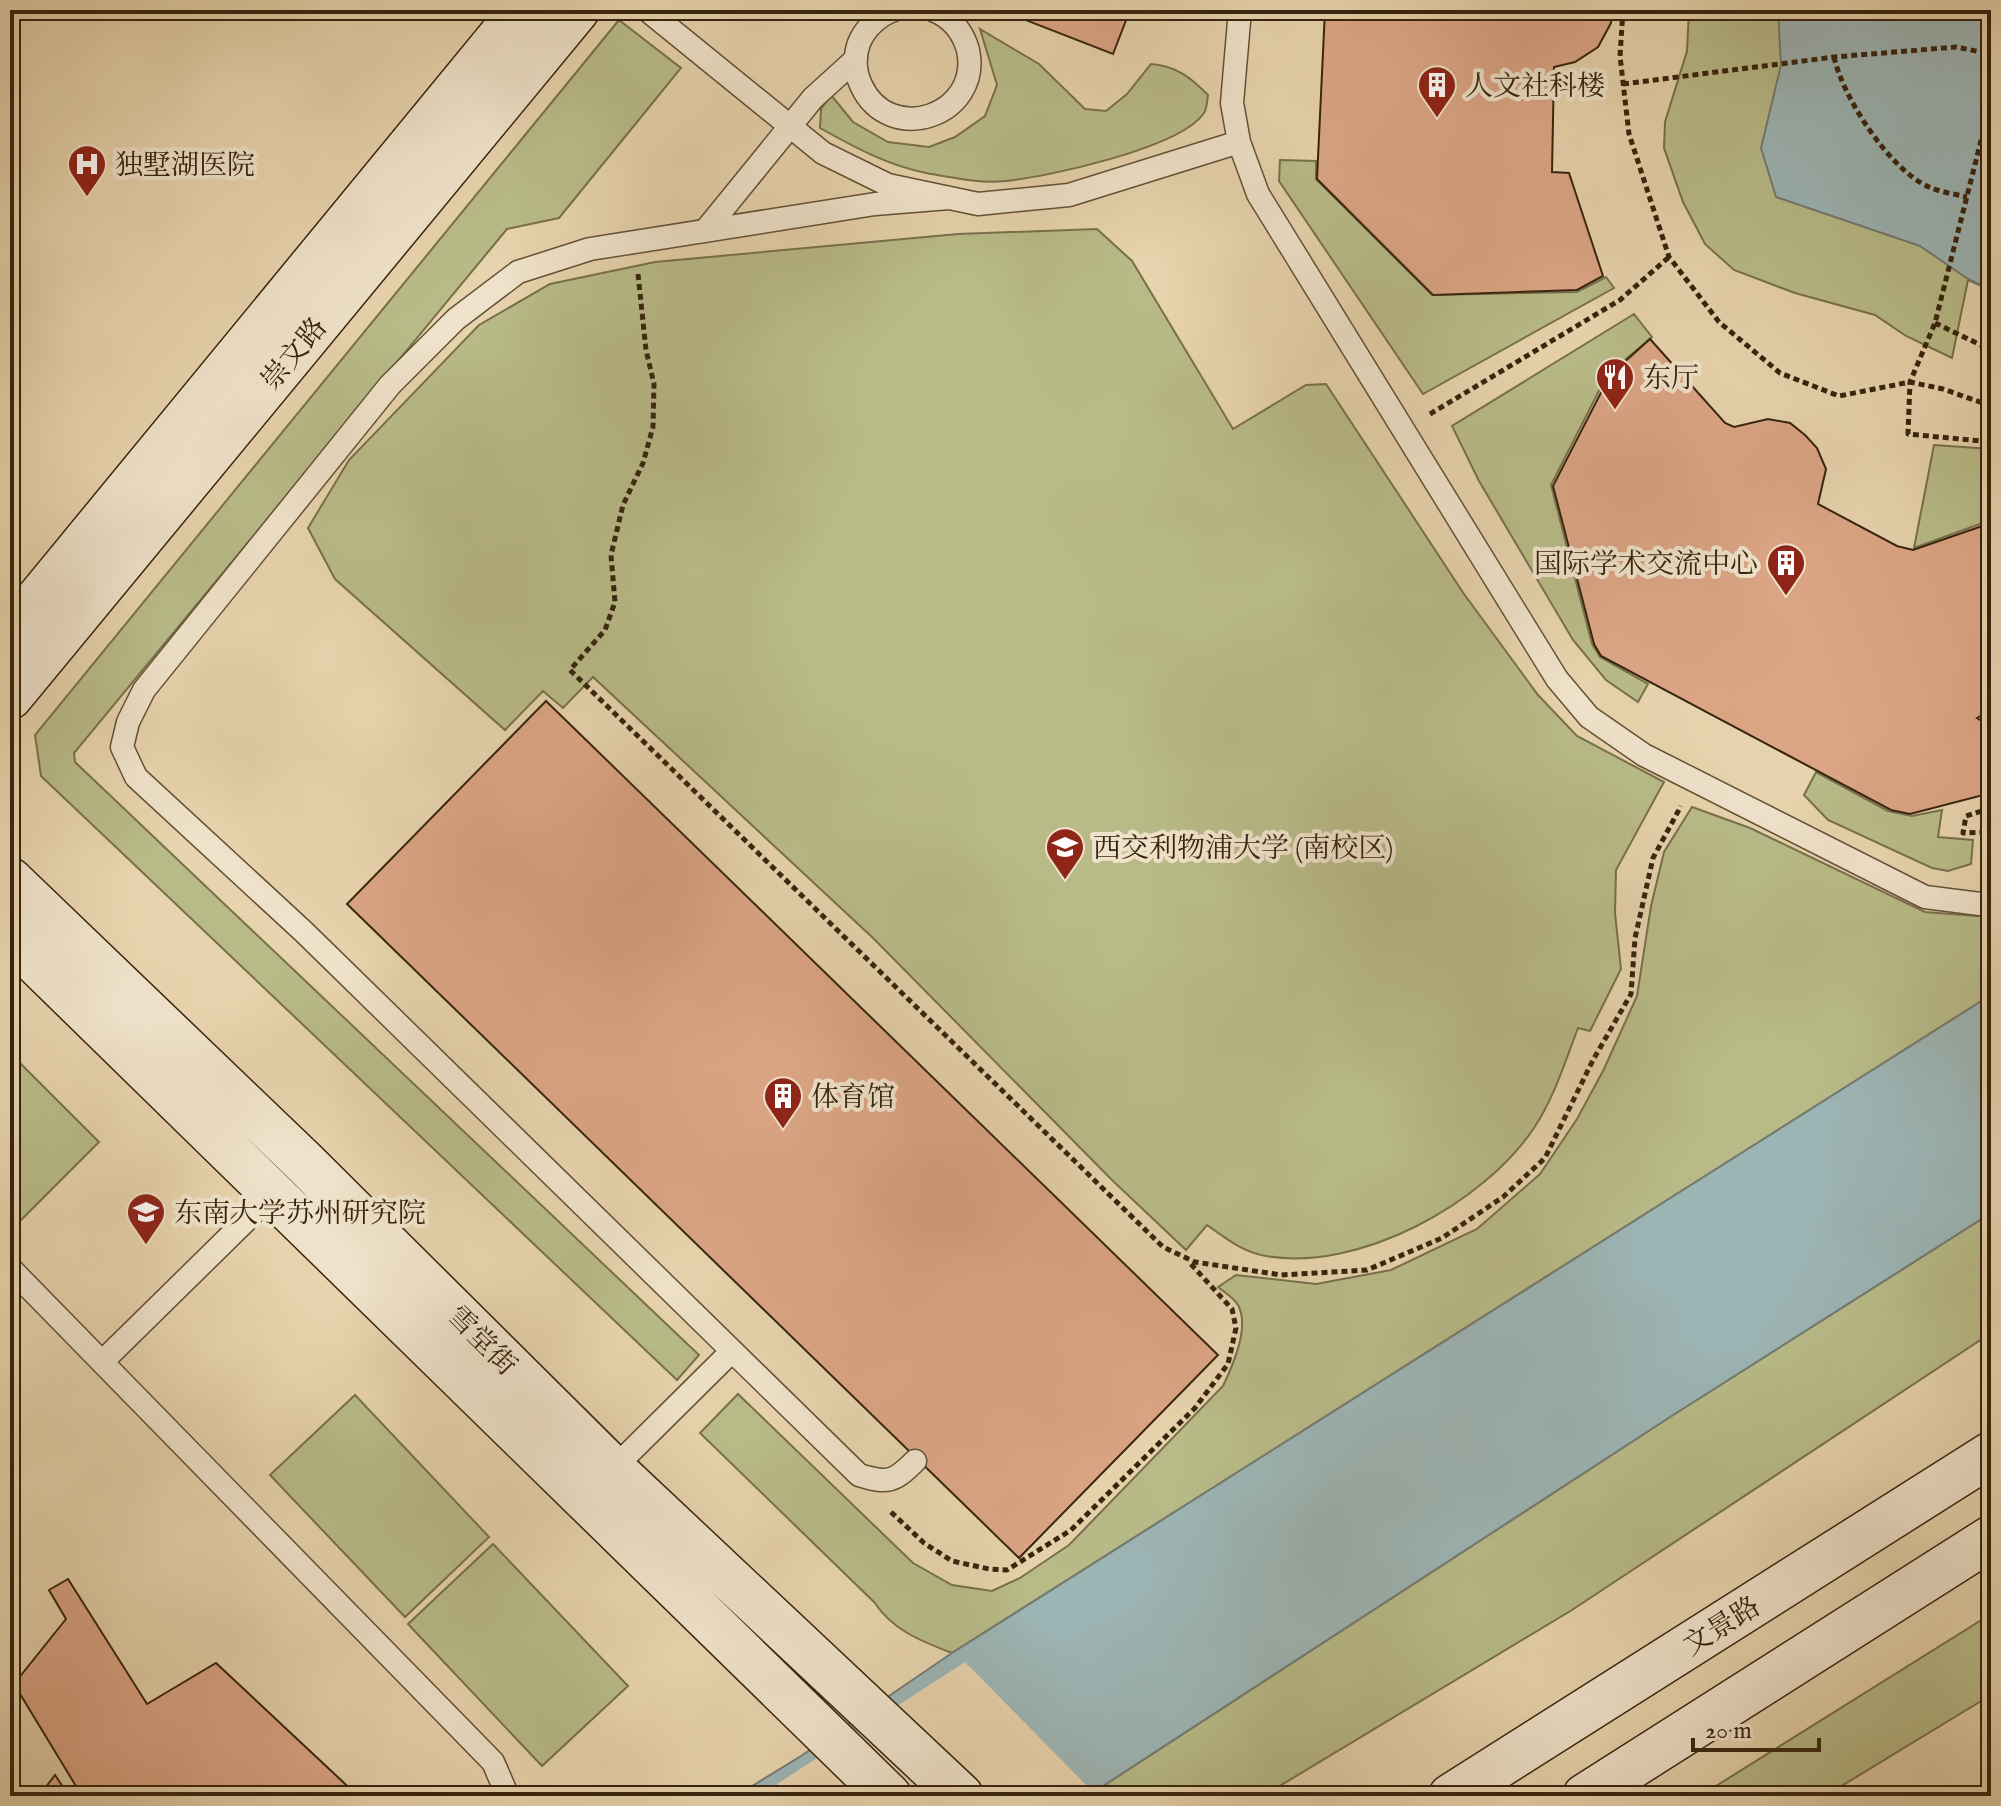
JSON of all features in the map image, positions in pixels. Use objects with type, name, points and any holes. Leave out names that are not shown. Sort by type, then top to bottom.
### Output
[{"type":"main road","name":"崇文路","points":[[10,633],[522,10]]},
{"type":"main road","name":"崇文路","points":[[10,697],[577,10]]},
{"type":"main road","name":"雪堂街","points":[[10,880],[305,1163],[613,1469],[961,1796]]},
{"type":"main road","name":"雪堂街","points":[[10,937],[889,1796]]},
{"type":"main road","name":"文景路","points":[[1451,1796],[1991,1454]]},
{"type":"main road","points":[[1585,1796],[1991,1538]]},
{"type":"lane","points":[[647,10],[823,153],[888,185],[978,204],[1069,195],[1239,142]]},
{"type":"lane","points":[[894,10],[870,25],[860,41],[856,59],[857,77],[865,94],[877,107],[893,116],[911,119],[929,117],[945,109],[958,97],[967,80],[970,60],[966,41],[956,25],[933,10]]},
{"type":"lane","points":[[1240,10],[1232,103],[1239,142],[1258,194],[1557,679],[1589,717],[1644,755],[1925,897],[1980,904],[1991,900]]},
{"type":"lane","points":[[705,231],[813,98],[856,59]]},
{"type":"lane","points":[[915,1461],[900,1476],[882,1482],[859,1475],[304,932],[136,777],[122,747],[128,722],[144,690],[390,385],[456,319],[518,272],[590,249],[875,204],[949,198]]},
{"type":"lane","points":[[103,1361],[305,1163]]},
{"type":"lane","points":[[10,1268],[493,1762],[506,1792],[504,1796]]},
{"type":"lane","points":[[613,1469],[732,1351]]},
{"type":"path","points":[[1623,10],[1620,56],[1629,134],[1669,257],[1719,322],[1780,373],[1839,396],[1910,382],[1943,389],[1991,406]]},
{"type":"path","points":[[1623,84],[1834,57],[1956,47],[1991,54]]},
{"type":"path","points":[[1834,57],[1839,78],[1856,110],[1889,156],[1929,187],[1967,197]]},
{"type":"path","points":[[1991,101],[1935,323],[1910,382],[1908,434],[1991,442]]},
{"type":"path","points":[[637,242],[646,350],[654,384],[653,427],[643,463],[623,505],[611,555],[615,602],[605,630],[570,670],[1163,1247],[1195,1262],[1281,1275],[1367,1270],[1442,1238],[1503,1197],[1545,1158],[1593,1060],[1631,994],[1635,938],[1653,858],[1694,781]]},
{"type":"path","points":[[1403,430],[1620,300],[1669,257]]},
{"type":"path","points":[[1935,323],[1991,350]]},
{"type":"path","points":[[1991,808],[1966,816],[1963,833],[1991,832]]},
{"type":"path","points":[[859,1475],[892,1513],[924,1543],[952,1561],[1007,1570],[1048,1546],[1071,1530],[1195,1408],[1228,1364],[1236,1328],[1232,1309],[1186,1258]]},
{"type":"green space","points":[[1689,10],[1991,10],[1991,290],[1968,280],[1952,358],[1906,336],[1875,315],[1795,293],[1734,270],[1705,244],[1683,202],[1664,148],[1665,122],[1687,51]]},
{"type":"green space","points":[[619,20],[681,68],[559,218],[507,229],[74,753],[75,762],[699,1355],[677,1380],[41,776],[35,735]]},
{"type":"green space","points":[[980,29],[1039,64],[1085,109],[1106,111],[1127,94],[1151,64],[1176,70],[1196,83],[1208,95],[1206,109],[1191,126],[1142,149],[1080,167],[996,182],[912,170],[871,155],[820,128],[821,109],[831,95],[853,122],[888,142],[929,147],[955,137],[985,116],[997,85]]},
{"type":"green space","points":[[1280,160],[1316,161],[1316,179],[1432,295],[1577,292],[1606,277],[1614,288],[1423,394],[1279,181]]},
{"type":"green space","points":[[1097,229],[1132,261],[1233,429],[1306,385],[1326,384],[1464,594],[1538,695],[1577,736],[1664,782],[1616,870],[1615,913],[1621,969],[1590,1031],[1578,1028],[1553,1092],[1534,1128],[1512,1156],[1451,1206],[1378,1243],[1340,1253],[1302,1258],[1266,1256],[1242,1248],[1207,1225],[1186,1250],[1112,1180],[873,938],[593,677],[563,708],[543,691],[505,730],[335,579],[308,528],[349,460],[479,325],[550,284],[655,262],[958,234]]},
{"type":"green space","points":[[1634,314],[1652,337],[1607,375],[1551,485],[1592,644],[1600,657],[1648,684],[1638,702],[1606,680],[1573,640],[1479,481],[1452,426]]},
{"type":"green space","points":[[1934,445],[1991,449],[1991,520],[1914,548]]},
{"type":"green space","points":[[1816,772],[1888,811],[1912,816],[1942,810],[1938,837],[1973,840],[1971,864],[1948,871],[1932,868],[1828,820],[1804,795]]},
{"type":"green space","points":[[1692,807],[1750,828],[1925,912],[1977,916],[1991,914],[1991,995],[952,1653],[919,1639],[890,1621],[700,1433],[738,1394],[913,1563],[952,1585],[992,1591],[1020,1578],[1069,1545],[1223,1386],[1239,1346],[1242,1324],[1238,1305],[1218,1287],[1236,1275],[1316,1284],[1391,1270],[1477,1229],[1540,1174],[1577,1119],[1637,996],[1651,906],[1664,852]]},
{"type":"green space","points":[[10,1053],[99,1142],[15,1226],[10,1221]]},
{"type":"green space","points":[[1991,1213],[1991,1333],[1572,1610],[1263,1796],[1123,1796],[1106,1784],[1670,1417]]},
{"type":"green space","points":[[355,1395],[489,1537],[405,1617],[270,1475]]},
{"type":"green space","points":[[493,1544],[628,1686],[542,1766],[408,1624]]},
{"type":"green space","points":[[1991,1614],[1991,1695],[1825,1796],[1700,1796]]},
{"type":"water","points":[[1778,10],[1991,10],[1991,290],[1968,279],[1920,246],[1776,197],[1761,148],[1781,65]]},
{"type":"water","points":[[1991,995],[1991,1213],[1670,1417],[1106,1784],[1087,1796],[736,1796],[801,1756],[952,1653]]},
{"type":"pier","points":[[965,1662],[1096,1795],[789,1796],[777,1784]]},
{"type":"building","points":[[1000,10],[1130,10],[1113,54]]},
{"type":"building","name":"人文社科楼","points":[[1325,10],[1610,10],[1611,23],[1598,47],[1575,62],[1554,67],[1552,172],[1569,173],[1603,276],[1577,290],[1433,295],[1317,179]]},
{"type":"building","name":"国际学术交流中心","points":[[1650,339],[1725,423],[1734,427],[1768,419],[1790,423],[1805,435],[1817,448],[1826,469],[1818,504],[1897,546],[1913,550],[1991,523],[1991,710],[1977,718],[1991,727],[1991,793],[1910,814],[1891,810],[1601,656],[1594,644],[1553,486],[1610,375]]},
{"type":"building","name":"体育馆","points":[[546,701],[1218,1355],[1019,1558],[347,904]]},
{"type":"building","points":[[68,1579],[147,1704],[216,1663],[358,1796],[82,1796],[14,1684],[66,1619],[49,1590]]},
{"type":"building","points":[[55,1775],[69,1796],[39,1796]]},
{"type":"place","name":"人文社科楼","points":[[1437,119]]},
{"type":"place","name":"独墅湖医院","points":[[87,198]]},
{"type":"place","name":"东厅","points":[[1615,411]]},
{"type":"place","name":"国际学术交流中心","points":[[1786,597]]},
{"type":"place","name":"西交利物浦大学 (南校区)","points":[[1065,881]]},
{"type":"place","name":"体育馆","points":[[783,1130]]},
{"type":"place","name":"东南大学苏州研究院","points":[[146,1246]]}]
